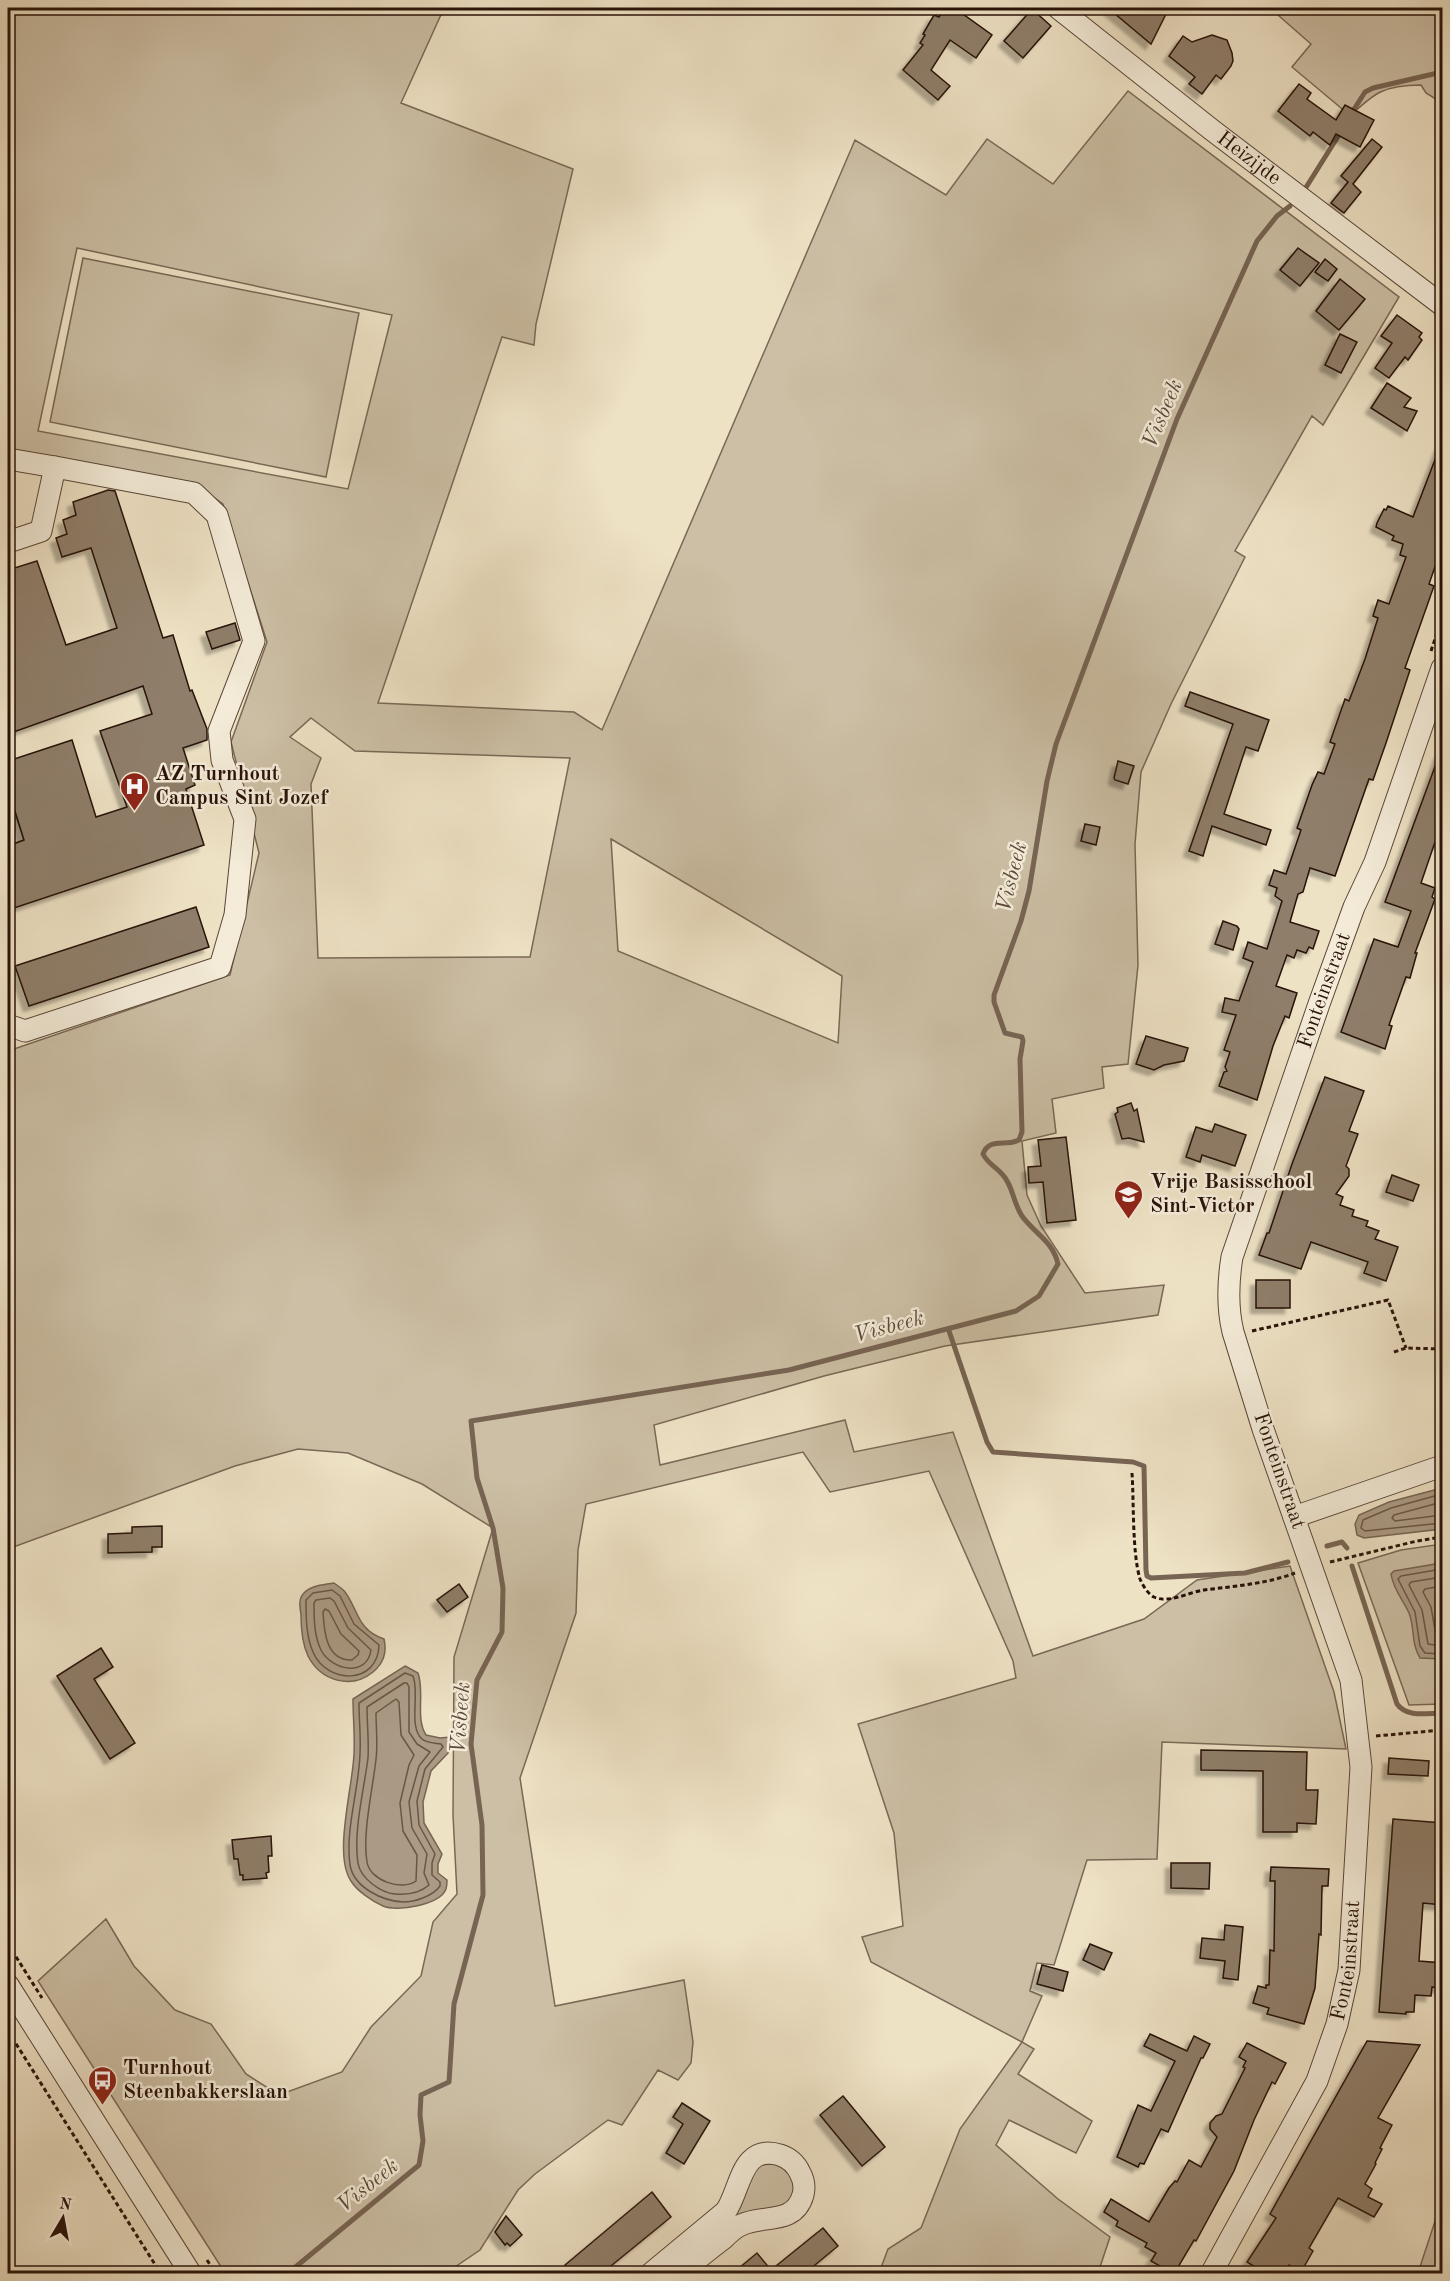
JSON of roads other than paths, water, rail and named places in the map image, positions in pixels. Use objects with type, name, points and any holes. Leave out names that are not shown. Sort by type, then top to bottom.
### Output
[{"type":"street","name":"Heizijde","points":[[1058,8],[1212,130],[1443,305]]},
{"type":"street","points":[[8,459],[194,493],[217,515],[254,640],[219,731],[222,760],[245,819],[235,915],[220,967],[25,1032],[8,1025]]},
{"type":"street","points":[[8,542],[41,531],[55,467]]},
{"type":"street","name":"Fonteinstraat","points":[[1211,2274],[1317,2081],[1342,2008],[1349,1970],[1361,1787],[1359,1738],[1352,1680],[1263,1429],[1229,1316],[1232,1257],[1319,1004],[1354,907],[1375,862],[1443,668]]},
{"type":"street","points":[[1294,1517],[1443,1466]]},
{"type":"street","points":[[8,1985],[191,2274]]},
{"type":"street","points":[[650,2274],[726,2211],[733,2200],[744,2168],[751,2160],[775,2154],[795,2164],[804,2187],[802,2198],[791,2213],[782,2217],[740,2225],[679,2274]]},
{"type":"water","points":[[1442,1488],[1442,1529],[1364,1538],[1357,1535],[1355,1524],[1359,1515],[1389,1502]]},
{"type":"water","points":[[1442,1563],[1442,1659],[1420,1658],[1415,1647],[1409,1613],[1396,1590],[1391,1574],[1394,1571]]},
{"type":"water","points":[[334,1583],[350,1599],[368,1631],[384,1639],[385,1653],[380,1665],[364,1678],[355,1681],[337,1680],[321,1672],[308,1656],[303,1641],[300,1606],[302,1595],[314,1587]]},
{"type":"water","points":[[405,1666],[418,1673],[421,1688],[421,1721],[426,1735],[440,1738],[450,1737],[449,1752],[431,1771],[423,1802],[424,1823],[442,1854],[438,1864],[438,1873],[447,1882],[446,1889],[436,1899],[418,1906],[389,1908],[365,1895],[351,1881],[346,1869],[344,1838],[354,1754],[353,1699]]},
{"type":"waterway","name":"Visbeek","points":[[1351,114],[1365,92],[1373,88],[1442,72]]},
{"type":"waterway","name":"Visbeek","points":[[1305,189],[1342,130]]},
{"type":"waterway","name":"Visbeek","points":[[287,2274],[419,2165],[423,2141],[420,2115],[421,2095],[449,2082],[454,2004],[483,1895],[482,1825],[471,1744],[477,1680],[502,1632],[503,1588],[493,1528],[477,1478],[471,1421],[789,1370],[1016,1311],[1039,1296],[1058,1264],[1048,1243],[1022,1216],[1006,1178],[983,1154],[993,1144],[1019,1140],[1022,1132],[1020,1059],[1023,1041],[1022,1037],[1005,1033],[994,1002],[994,995],[1021,921],[1029,891],[1047,781],[1056,744],[1177,419],[1257,241],[1277,216],[1290,206]]},
{"type":"waterway","points":[[949,1331],[987,1442],[993,1452],[1133,1462],[1144,1466],[1147,1576],[1151,1578],[1245,1573],[1288,1562]]},
{"type":"waterway","points":[[1327,1546],[1342,1542],[1347,1548]]},
{"type":"waterway","points":[[1352,1566],[1397,1704],[1412,1713],[1442,1713]]},
{"type":"place","name":"AZ Turnhout Campus Sint Jozef","points":[[134,812]]},
{"type":"place","name":"Vrije Basisschool Sint-Victor","points":[[1129,1220]]},
{"type":"place","name":"Turnhout Steenbakkerslaan","points":[[102,2106]]}]
